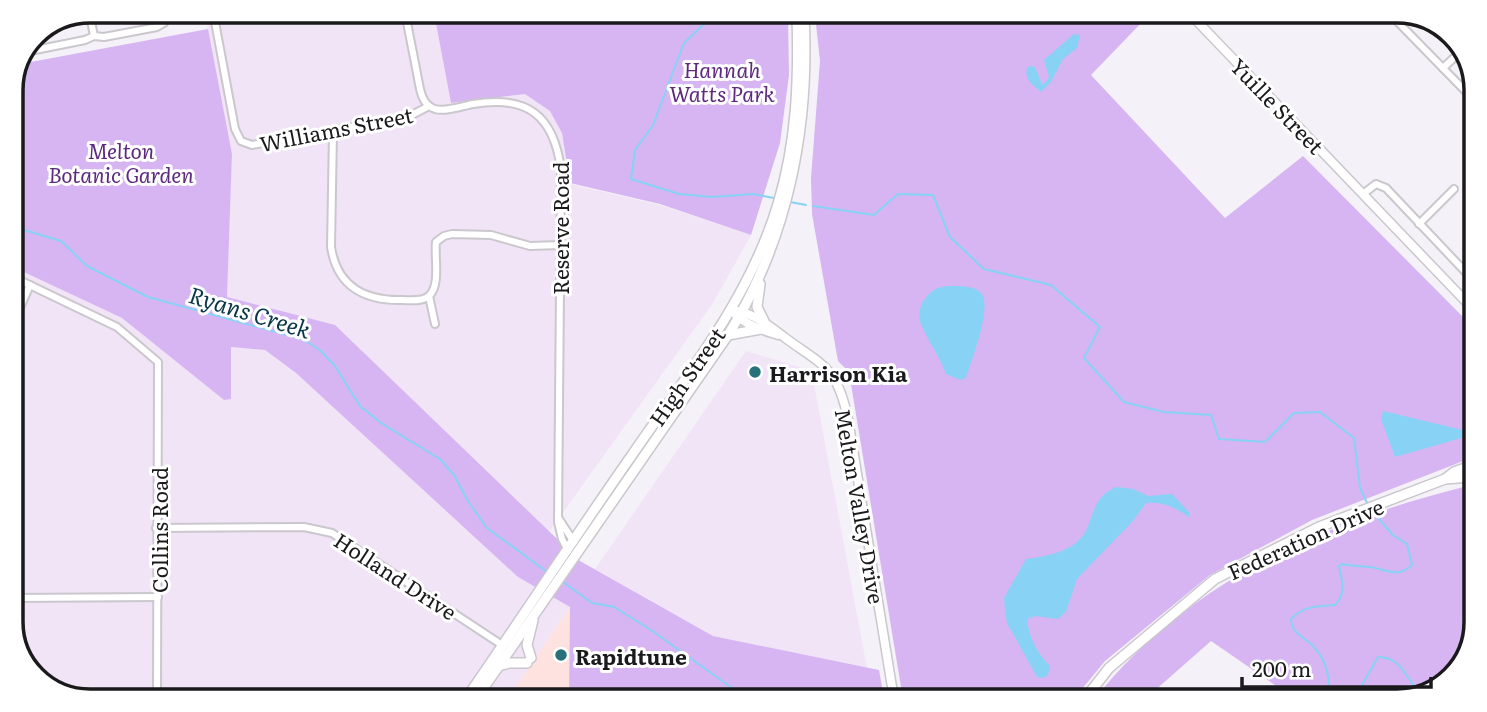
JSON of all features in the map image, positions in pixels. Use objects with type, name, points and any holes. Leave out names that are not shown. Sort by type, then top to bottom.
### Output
[{"type":"main road","name":"High Street","points":[[786,189],[799,75],[797,23]]},
{"type":"main road","name":"High Street","points":[[483,689],[498,666],[506,647],[570,552],[741,314],[770,248],[803,115],[806,57],[804,23]]},
{"type":"main road","name":"High Street","points":[[577,544],[732,310],[781,205]]},
{"type":"main road","points":[[728,335],[762,326],[757,298],[770,248]]},
{"type":"main road","name":"Federation Drive","points":[[1446,479],[1464,468]]},
{"type":"main road","name":"Federation Drive","points":[[1093,689],[1109,668],[1215,579],[1319,527],[1446,479],[1464,478]]},
{"type":"main road","name":"High Street","points":[[473,689],[535,612],[555,575]]},
{"type":"main road","points":[[498,666],[529,661],[527,645],[535,612]]},
{"type":"street","points":[[92,23],[94,36]]},
{"type":"street","points":[[37,50],[94,36],[104,37],[157,27],[164,23]]},
{"type":"street","name":"Williams Street","points":[[215,23],[235,129],[242,141],[252,145],[408,117],[429,106]]},
{"type":"street","points":[[407,23],[420,89],[423,100],[429,106]]},
{"type":"street","name":"Yuille Street","points":[[1199,23],[1464,299]]},
{"type":"street","points":[[1399,23],[1464,90]]},
{"type":"street","points":[[1443,68],[1455,57]]},
{"type":"street","name":"Reserve Road","points":[[429,106],[443,109],[503,101],[519,104],[541,118],[556,140],[561,170],[558,517],[562,540],[570,552]]},
{"type":"street","points":[[333,132],[331,247],[334,263],[343,278],[370,297],[420,300],[429,296],[435,286],[436,242],[444,236],[491,235],[530,246],[561,245]]},
{"type":"street","points":[[1363,194],[1376,184],[1387,188],[1464,270]]},
{"type":"street","points":[[1419,223],[1454,189]]},
{"type":"street","name":"Yuille Street","points":[[1444,278],[1464,295]]},
{"type":"street","points":[[23,282],[30,285],[23,301]]},
{"type":"street","name":"Collins Road","points":[[30,285],[117,327],[155,359],[159,366],[157,689]]},
{"type":"street","points":[[429,296],[435,324]]},
{"type":"street","name":"Melton Valley Drive","points":[[732,310],[785,337],[818,359],[829,371],[844,402],[892,689]]},
{"type":"street","points":[[558,517],[577,544]]},
{"type":"street","name":"Holland Drive","points":[[156,528],[304,527],[332,533],[506,647]]},
{"type":"street","points":[[23,598],[158,597]]},
{"type":"shaded area","points":[[206,23],[436,23],[451,103],[525,94],[551,111],[562,133],[570,184],[660,205],[751,235],[713,303],[549,532],[227,297],[232,154]]},
{"type":"shaded area","points":[[23,272],[122,318],[224,400],[231,399],[231,347],[265,350],[296,373],[518,577],[570,607],[514,689],[81,689],[52,678],[34,660],[26,644],[23,627]]},
{"type":"shaded area","points":[[746,351],[799,367],[812,374],[867,668],[713,636],[595,569]]},
{"type":"shaded area","points":[[570,607],[569,689],[514,689]]},
{"type":"green space","name":"Hannah Watts Park","points":[[436,23],[788,23],[789,75],[780,143],[751,235],[660,204],[570,183],[562,133],[550,111],[525,94],[451,103]]},
{"type":"green space","points":[[816,23],[1141,23],[1091,75],[1225,218],[1303,156],[1464,318],[1464,461],[1312,520],[1210,575],[1105,661],[1082,689],[901,689],[849,372],[838,361],[812,214],[811,178],[820,61]]},
{"type":"green space","name":"Melton Botanic Garden","points":[[208,29],[232,154],[227,297],[335,325],[580,561],[713,636],[879,670],[882,689],[569,689],[570,607],[518,577],[296,373],[265,350],[231,347],[231,399],[224,400],[122,318],[23,272],[23,85],[29,62]]},
{"type":"green space","points":[[1464,487],[1464,631],[1453,660],[1435,678],[1406,689],[1281,689],[1211,641],[1156,689],[1104,689],[1131,658],[1172,621],[1217,589],[1264,561],[1313,537],[1417,500]]},
{"type":"water","points":[[1074,34],[1080,35],[1077,48],[1063,59],[1051,82],[1041,92],[1028,79],[1027,68],[1035,67],[1042,84],[1045,83],[1049,77],[1044,60]]},
{"type":"water","points":[[960,286],[981,293],[984,310],[980,334],[966,378],[960,380],[946,374],[924,331],[919,314],[922,303],[933,290]]},
{"type":"water","points":[[1383,411],[1464,430],[1464,437],[1395,457],[1381,419]]},
{"type":"water","points":[[1116,487],[1133,489],[1148,496],[1172,494],[1189,512],[1189,517],[1169,506],[1146,503],[1133,521],[1077,579],[1066,612],[1058,619],[1036,616],[1027,619],[1034,644],[1050,666],[1048,675],[1037,677],[1007,623],[1004,598],[1026,559],[1062,551],[1078,541],[1101,498]]},
{"type":"waterway","points":[[705,23],[684,43],[653,125],[635,150],[631,179],[679,194],[712,197],[753,194],[774,198]]},
{"type":"waterway","points":[[813,206],[874,215],[898,194],[933,195],[950,237],[984,269],[1051,285],[1100,327],[1084,358],[1124,402],[1164,412],[1211,415],[1219,439],[1265,442],[1294,413],[1320,412],[1354,438],[1360,488],[1368,505]]},
{"type":"waterway","points":[[790,202],[806,205]]},
{"type":"waterway","name":"Ryans Creek","points":[[23,230],[61,241],[87,266],[148,297],[302,339],[320,350],[335,366],[360,406],[381,423],[440,459],[454,475],[487,528],[546,571]]},
{"type":"waterway","points":[[1329,689],[1327,670],[1322,659],[1311,644],[1295,631],[1291,619],[1306,609],[1335,605],[1342,591],[1339,566],[1342,564],[1391,572],[1401,572],[1412,565],[1407,544],[1393,535],[1371,510]]},
{"type":"waterway","name":"Ryans Creek","points":[[563,582],[592,603],[614,607],[651,630],[733,689]]},
{"type":"waterway","points":[[1358,689],[1378,657],[1392,660],[1415,687]]},
{"type":"place","name":"Harrison Kia","points":[[755,372]]},
{"type":"place","name":"Rapidtune","points":[[561,655]]}]
